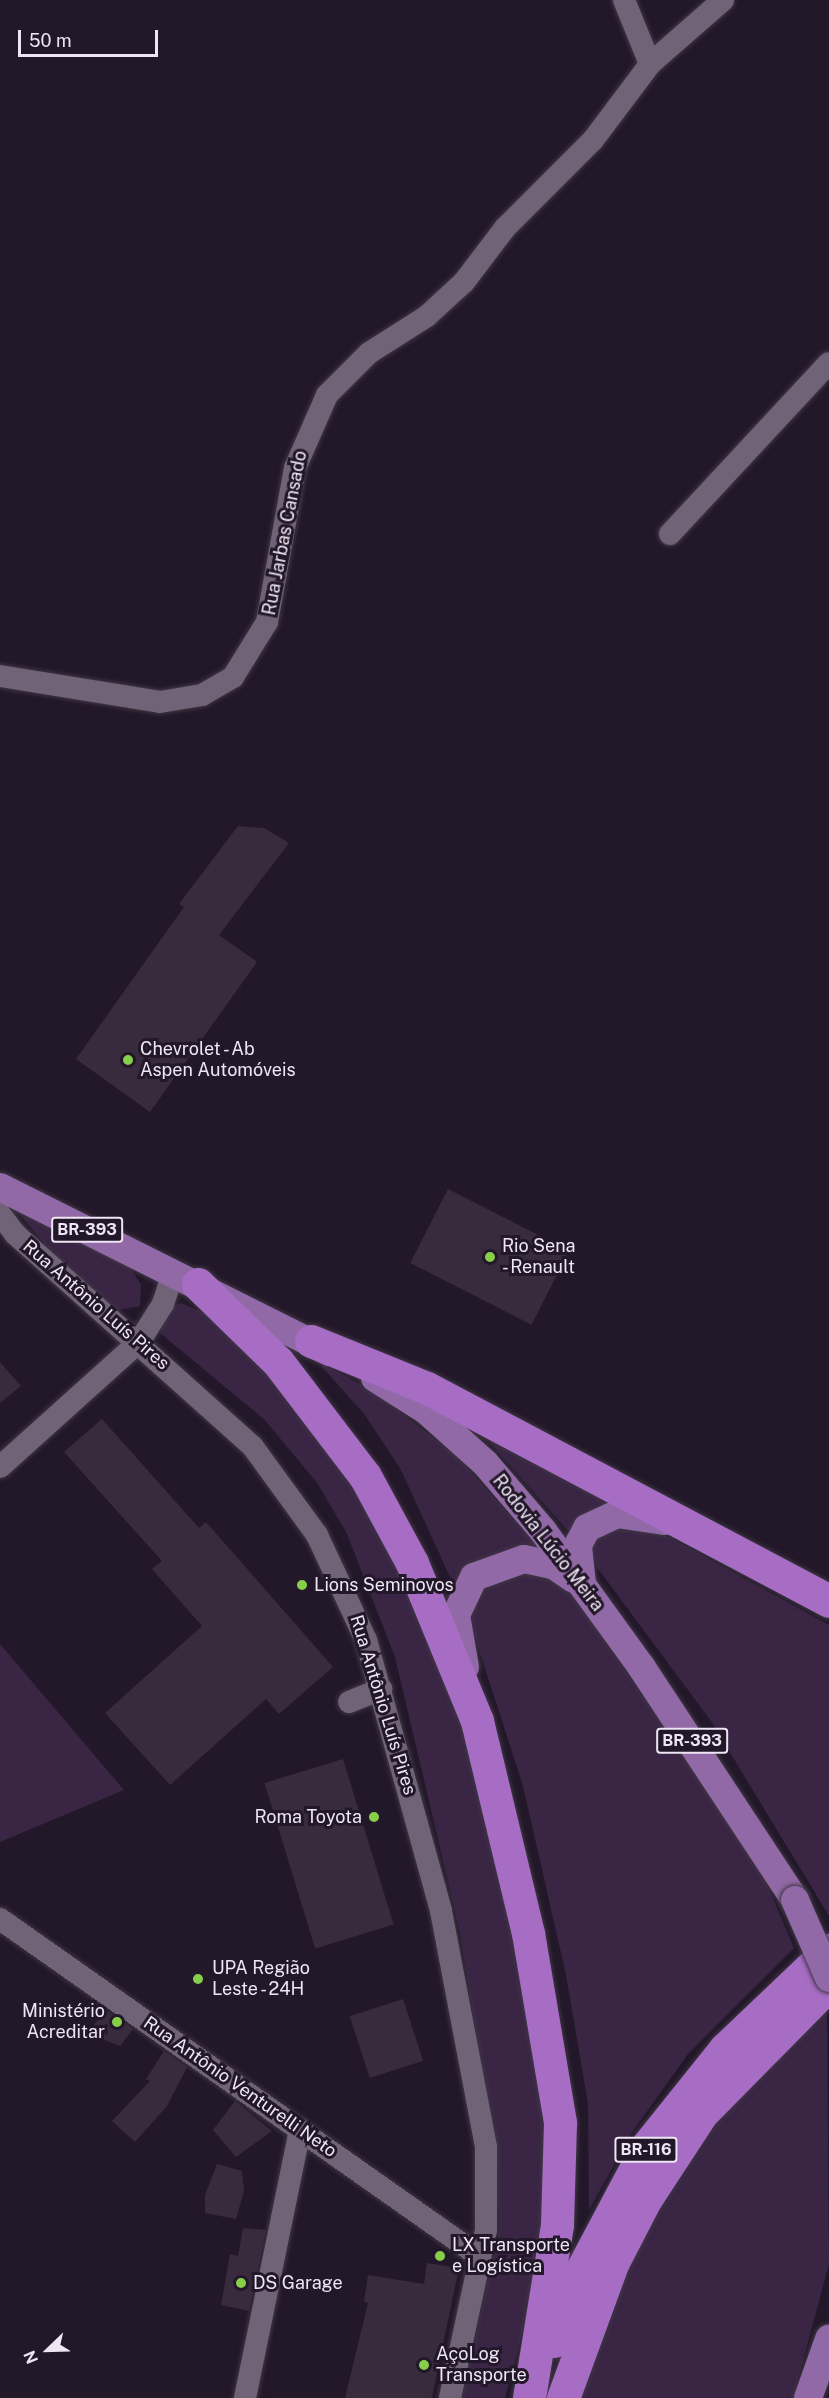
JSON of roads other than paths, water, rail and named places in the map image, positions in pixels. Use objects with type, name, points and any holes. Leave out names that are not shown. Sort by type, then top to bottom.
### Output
[{"type":"highway","points":[[185,1279],[278,1362],[365,1476],[412,1563],[477,1721],[528,1933],[560,2123],[557,2225],[529,2398]]},
{"type":"highway","points":[[311,1341],[427,1388],[681,1526],[829,1601]]},
{"type":"highway","name":"BR-116","points":[[536,2398],[580,2273],[648,2145],[725,2049],[829,1950]]},
{"type":"highway","name":"BR-116","points":[[563,2398],[612,2264],[645,2200],[702,2113],[829,1984]]},
{"type":"main road","name":"Rodovia Lúcio Meira","points":[[0,1187],[311,1341],[409,1399],[469,1448],[528,1512],[583,1586],[795,1900],[829,1978]]},
{"type":"main road","points":[[583,1586],[578,1545],[597,1521],[630,1513],[681,1526]]},
{"type":"main road","points":[[477,1721],[456,1615],[465,1588],[487,1568],[524,1559],[553,1565],[583,1586]]},
{"type":"main road","points":[[807,2398],[829,2339]]},
{"type":"street","points":[[624,0],[651,64]]},
{"type":"street","name":"Rua Jarbas Cansado","points":[[0,675],[160,702],[202,695],[233,677],[267,621],[295,468],[327,395],[369,353],[427,316],[464,282],[505,228],[593,140],[651,64],[723,0]]},
{"type":"street","points":[[670,534],[829,363]]},
{"type":"street","name":"Rua Antônio Luís Pires","points":[[0,1214],[15,1234],[221,1414],[298,1504],[336,1571],[382,1689],[439,1900],[478,2098],[489,2204],[450,2398]]},
{"type":"street","points":[[0,1467],[139,1342],[163,1304],[185,1279]]},
{"type":"street","points":[[349,1702],[382,1689]]},
{"type":"street","name":"Rua Antônio Venturelli Neto","points":[[0,1919],[479,2256]]},
{"type":"street","points":[[245,2398],[300,2130]]},
{"type":"place","name":"Chevrolet - Ab Aspen Automóveis","points":[[128,1060]]},
{"type":"place","name":"Rio Sena - Renault","points":[[490,1257]]},
{"type":"place","name":"Lions Seminovos","points":[[302,1585]]},
{"type":"place","name":"Roma Toyota","points":[[374,1817]]},
{"type":"place","name":"UPA Região Leste - 24H","points":[[198,1979]]},
{"type":"place","name":"Ministério Acreditar","points":[[117,2022]]},
{"type":"place","name":"LX Transporte e Logística","points":[[440,2256]]},
{"type":"place","name":"DS Garage","points":[[241,2283]]},
{"type":"place","name":"AçoLog Transporte","points":[[424,2365]]}]
